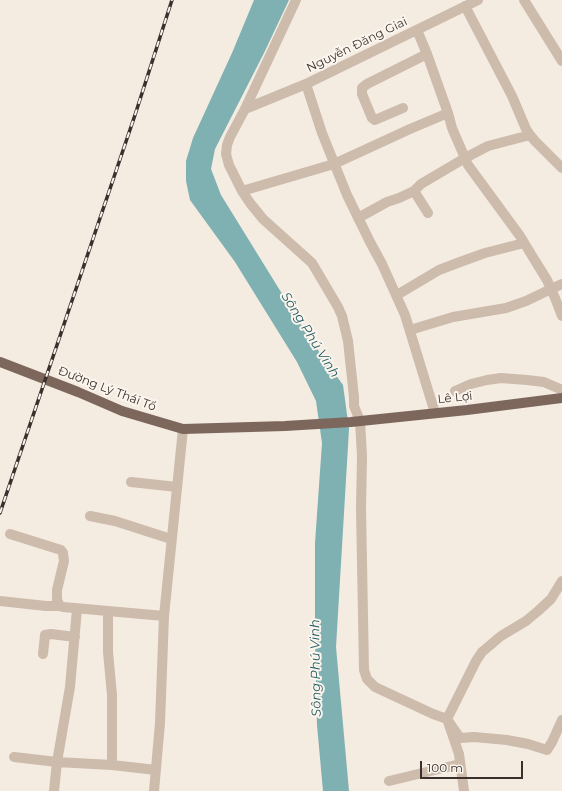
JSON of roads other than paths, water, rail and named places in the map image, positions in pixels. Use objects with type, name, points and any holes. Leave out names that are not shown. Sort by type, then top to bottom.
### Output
[{"type":"main road","name":"Đường Lý Thái Tổ","points":[[0,362],[78,392],[122,411],[183,429],[304,425]]},
{"type":"main road","name":"Lê Lợi","points":[[304,425],[467,410],[562,398]]},
{"type":"street","points":[[296,0],[245,109],[230,137],[226,154],[229,165],[242,191],[262,219],[312,263],[342,316],[348,341],[355,421],[362,456],[361,509],[364,670],[367,679],[375,687],[433,714],[448,718],[460,738],[474,737],[507,740],[528,744],[547,750],[562,720]]},
{"type":"street","name":"Nguyễn Đăng Giai","points":[[245,109],[306,84],[478,0]]},
{"type":"street","points":[[524,0],[562,61]]},
{"type":"street","points":[[465,6],[512,96],[526,129],[535,142],[562,168]]},
{"type":"street","points":[[417,30],[427,54],[452,128],[468,165],[524,243],[551,288],[562,316]]},
{"type":"street","points":[[403,108],[375,120],[372,118],[362,94],[362,88],[367,84],[427,54]]},
{"type":"street","points":[[306,84],[322,133],[347,195],[397,295],[405,315],[435,413]]},
{"type":"street","points":[[242,191],[334,164],[448,113]]},
{"type":"street","points":[[358,218],[387,202],[414,191],[421,184],[488,146],[530,135]]},
{"type":"street","points":[[414,191],[428,213]]},
{"type":"street","points":[[397,295],[439,270],[460,262],[524,243]]},
{"type":"street","points":[[410,330],[453,317],[506,308],[526,301],[562,284]]},
{"type":"street","points":[[455,391],[471,384],[501,378],[544,382],[562,390]]},
{"type":"street","points":[[154,791],[160,715],[164,616],[183,429]]},
{"type":"street","points":[[131,482],[176,487]]},
{"type":"street","points":[[90,516],[115,521],[171,539]]},
{"type":"street","points":[[10,534],[61,550],[64,561],[57,590],[57,600],[60,606]]},
{"type":"street","points":[[464,791],[459,754],[448,718],[476,661],[482,652],[501,636],[538,612],[560,587]]},
{"type":"street","points":[[0,601],[164,616]]},
{"type":"street","points":[[54,791],[57,762],[70,687],[77,609]]},
{"type":"street","points":[[108,611],[108,652],[112,695],[112,765]]},
{"type":"street","points":[[43,654],[46,635],[51,634],[75,637]]},
{"type":"street","points":[[14,757],[156,770]]},
{"type":"street","points":[[389,781],[460,764]]},
{"type":"water","name":"Sông Phú Vinh","points":[[254,0],[289,0],[215,149],[211,169],[221,195],[310,339],[343,385],[349,429],[336,647],[349,791],[323,791],[317,725],[315,543],[322,443],[316,401],[297,362],[235,262],[190,200],[186,181],[186,161],[193,138],[232,53]]},
{"type":"railway","points":[[0,513],[135,115],[172,0]]}]
